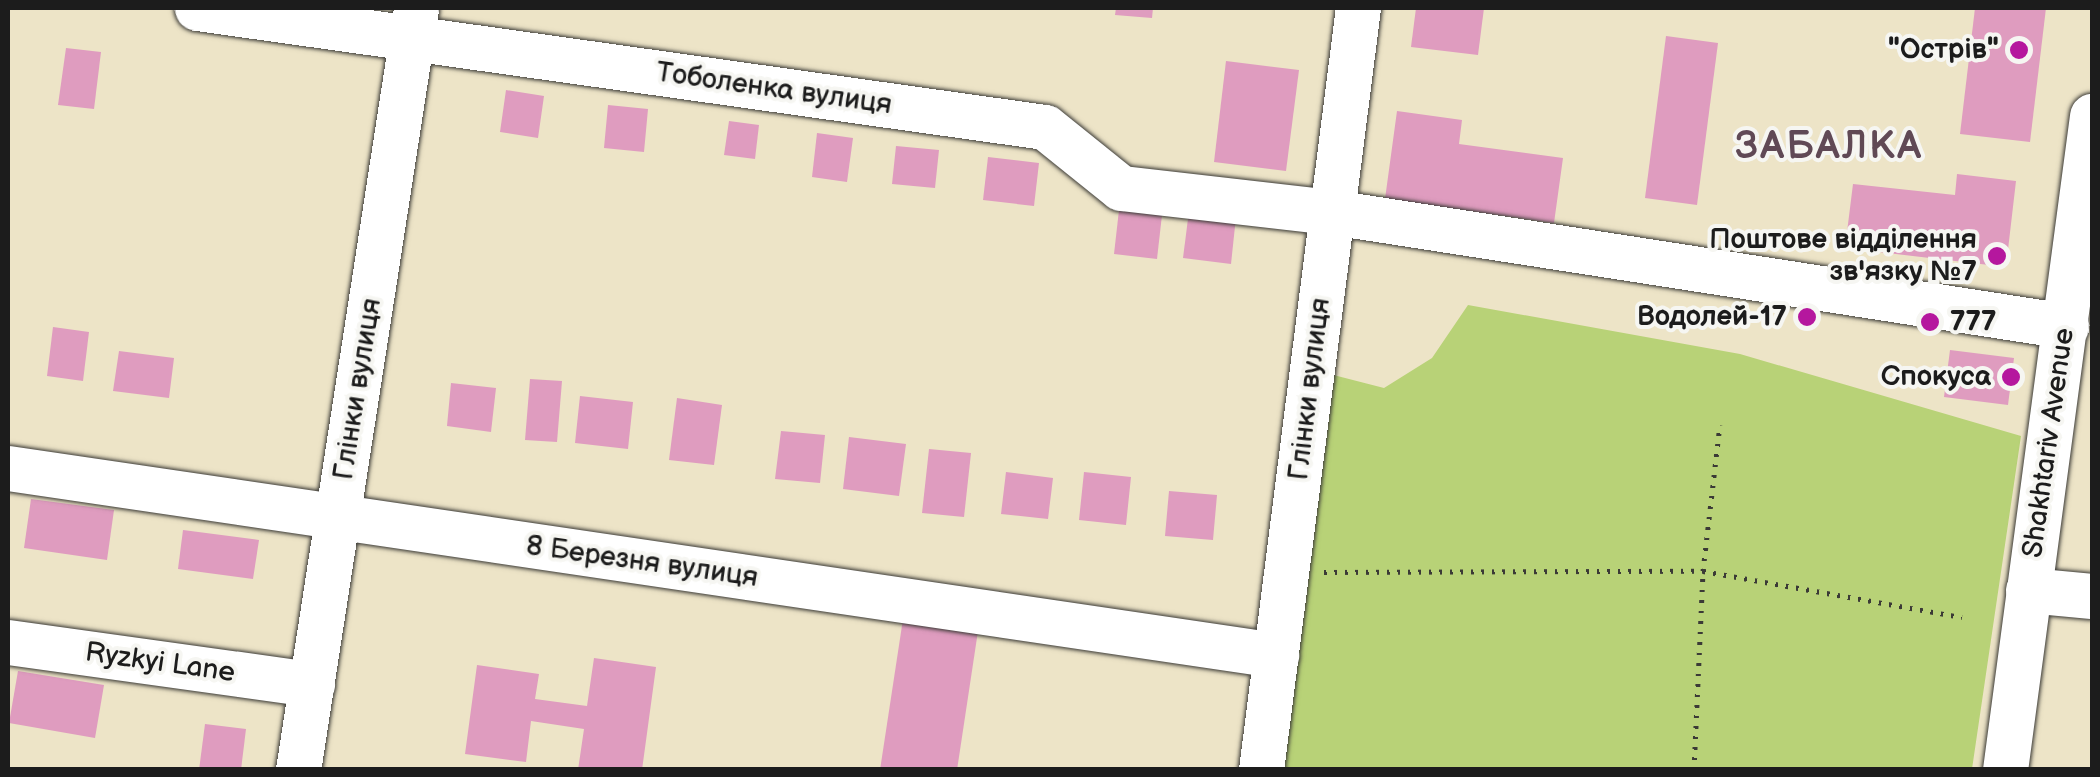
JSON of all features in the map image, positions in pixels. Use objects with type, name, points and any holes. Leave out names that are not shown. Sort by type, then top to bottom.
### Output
[{"type":"street","name":"Тоболенка вулиця","points":[[197,8],[414,23],[1045,127],[1122,188],[1332,212],[2066,326]]},
{"type":"street","name":"Глінки вулиця","points":[[1261,770],[1358,8]]},
{"type":"street","name":"Глінки вулиця","points":[[298,770],[414,23]]},
{"type":"street","name":"Shakhtariv Avenue","points":[[2005,770],[2092,116]]},
{"type":"street","name":"8 Березня вулиця","points":[[8,468],[1276,655]]},
{"type":"street","points":[[2028,590],[2092,596]]},
{"type":"street","name":"Ryzkyi Lane","points":[[8,642],[312,684]]},
{"type":"path","points":[[1694,770],[1703,570],[1720,425]]},
{"type":"path","points":[[1286,572],[1703,570],[1962,617]]},
{"type":"green space","points":[[1468,305],[1740,354],[2021,436],[1972,769],[1264,770],[1314,370],[1384,388],[1432,358]]},
{"type":"building","points":[[1116,8],[1153,8],[1152,18],[1115,15]]},
{"type":"building","points":[[1416,8],[1484,8],[1478,55],[1411,47]]},
{"type":"building","points":[[1975,8],[2046,8],[2030,142],[1960,134]]},
{"type":"building","points":[[1666,36],[1718,43],[1697,205],[1645,198]]},
{"type":"building","points":[[66,48],[101,52],[94,109],[58,105]]},
{"type":"building","points":[[1226,61],[1299,70],[1286,171],[1214,162]]},
{"type":"building","points":[[506,90],[544,96],[538,138],[500,132]]},
{"type":"building","points":[[608,105],[648,109],[644,152],[604,148]]},
{"type":"building","points":[[1397,111],[1462,120],[1459,144],[1563,158],[1554,223],[1385,199]]},
{"type":"building","points":[[729,121],[759,125],[755,159],[724,155]]},
{"type":"building","points":[[817,133],[853,138],[847,182],[812,177]]},
{"type":"building","points":[[896,146],[939,150],[935,188],[892,184]]},
{"type":"building","points":[[988,157],[1039,163],[1034,206],[983,200]]},
{"type":"building","points":[[1957,174],[2016,181],[2006,267],[1845,248],[1853,184],[1955,195]]},
{"type":"building","points":[[1119,210],[1162,215],[1157,259],[1114,254]]},
{"type":"building","points":[[1189,211],[1236,217],[1231,264],[1183,258]]},
{"type":"building","points":[[53,327],[89,332],[83,381],[47,376]]},
{"type":"building","points":[[1950,350],[2014,358],[2008,405],[1944,397]]},
{"type":"building","points":[[119,351],[174,358],[169,398],[113,391]]},
{"type":"building","points":[[530,379],[562,381],[557,442],[525,440]]},
{"type":"building","points":[[451,383],[496,388],[491,432],[447,426]]},
{"type":"building","points":[[580,396],[633,402],[628,449],[575,443]]},
{"type":"building","points":[[677,398],[722,405],[714,465],[669,460]]},
{"type":"building","points":[[781,431],[825,435],[820,483],[775,479]]},
{"type":"building","points":[[849,437],[906,444],[899,496],[843,489]]},
{"type":"building","points":[[929,449],[971,453],[964,517],[922,513]]},
{"type":"building","points":[[1006,472],[1053,478],[1048,519],[1001,514]]},
{"type":"building","points":[[1084,472],[1131,477],[1126,525],[1079,520]]},
{"type":"building","points":[[1169,491],[1217,495],[1213,540],[1165,536]]},
{"type":"building","points":[[31,499],[114,510],[107,560],[24,548]]},
{"type":"building","points":[[183,530],[259,540],[253,579],[178,569]]},
{"type":"building","points":[[903,619],[978,631],[957,770],[880,770]]},
{"type":"building","points":[[594,658],[656,667],[642,770],[578,770],[584,729],[531,721],[526,762],[465,754],[477,665],[539,674],[535,699],[587,706]]},
{"type":"building","points":[[18,671],[104,685],[95,738],[9,723]]},
{"type":"building","points":[[205,724],[246,729],[241,770],[199,770]]},
{"type":"place","name":"\"Острів\"","points":[[2019,50]]},
{"type":"place","name":"Поштове відділення зв'язку №7","points":[[1997,256]]},
{"type":"place","name":"Водолей-17","points":[[1807,317]]},
{"type":"place","name":"777","points":[[1930,322]]},
{"type":"place","name":"Спокуса","points":[[2011,377]]},
{"type":"district","name":"ЗАБАЛКА","points":[[1829,147]]}]
